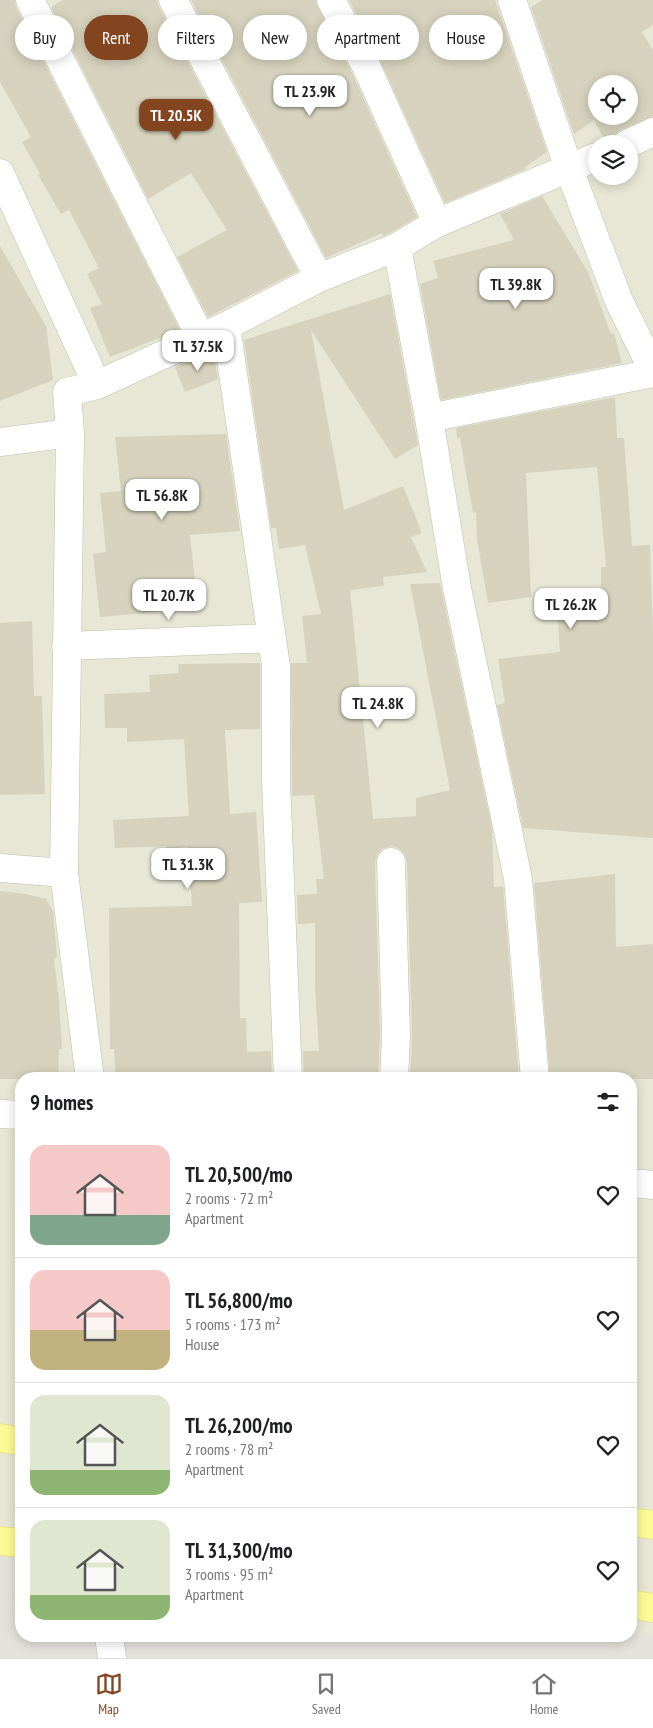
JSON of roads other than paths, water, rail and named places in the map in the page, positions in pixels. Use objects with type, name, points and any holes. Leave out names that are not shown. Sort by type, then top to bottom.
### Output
[{"type":"main road","points":[[0,1438],[15,1440]]},
{"type":"main road","points":[[637,1523],[653,1525]]},
{"type":"main road","points":[[0,1541],[15,1542]]},
{"type":"main road","points":[[637,1605],[653,1608]]},
{"type":"street","points":[[30,0],[200,336]]},
{"type":"street","points":[[173,0],[319,278]]},
{"type":"street","points":[[332,0],[366,66],[437,223]]},
{"type":"street","points":[[429,418],[653,371],[619,301],[569,169],[512,0]]},
{"type":"street","points":[[638,139],[653,132]]},
{"type":"street","points":[[89,1072],[64,873],[70,433],[67,392],[97,385],[200,336],[226,326],[319,278],[397,247],[437,223],[588,161]]},
{"type":"street","points":[[0,172],[97,385]]},
{"type":"street","points":[[397,247],[429,418],[457,588],[518,879],[534,1072]]},
{"type":"street","points":[[226,326],[276,666],[276,781],[288,1072]]},
{"type":"street","points":[[0,442],[70,433]]},
{"type":"street","points":[[66,646],[272,638]]},
{"type":"street","points":[[391,862],[396,1036],[394,1072]]},
{"type":"street","points":[[0,868],[64,873]]},
{"type":"street","points":[[0,1114],[15,1115]]},
{"type":"street","points":[[637,1184],[653,1186]]},
{"type":"street","points":[[110,1642],[112,1658]]}]
